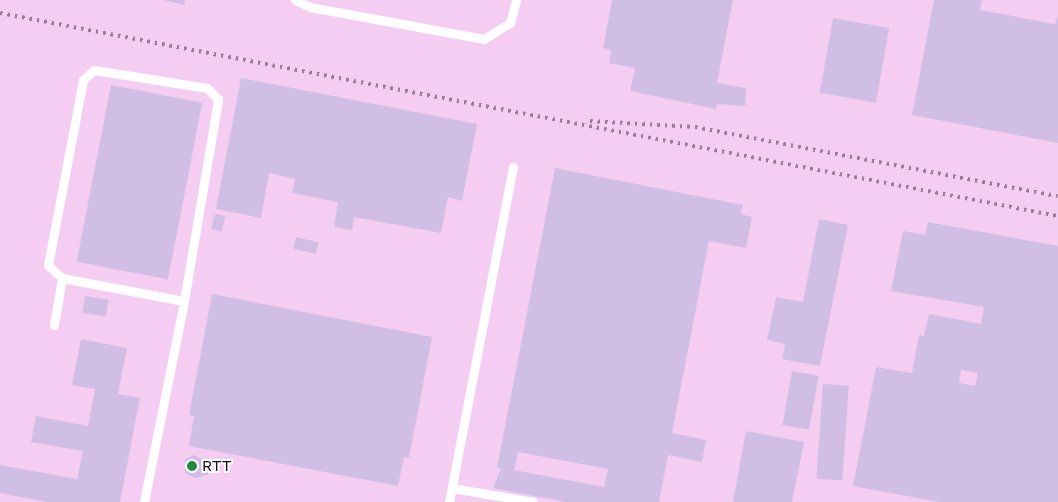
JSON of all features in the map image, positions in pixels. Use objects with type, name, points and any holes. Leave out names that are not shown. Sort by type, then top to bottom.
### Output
[{"type":"lane","points":[[295,0],[310,7],[484,38],[510,23],[516,0]]},
{"type":"lane","points":[[144,502],[184,301],[218,99],[207,88],[108,69],[94,70],[83,80],[48,258],[51,272],[62,278],[184,301]]},
{"type":"lane","points":[[449,502],[513,167]]},
{"type":"lane","points":[[54,325],[62,278]]},
{"type":"lane","points":[[452,488],[533,502]]},
{"type":"shaded area","points":[[0,0],[1058,0],[1058,502],[0,502]]},
{"type":"building","points":[[163,0],[185,0],[184,5]]},
{"type":"building","points":[[612,0],[733,0],[717,83],[746,88],[745,106],[717,104],[716,109],[630,91],[635,68],[609,63],[611,50],[603,48]]},
{"type":"building","points":[[934,0],[982,0],[980,10],[1055,24],[1058,15],[1058,143],[912,115]]},
{"type":"building","points":[[833,18],[889,28],[876,103],[820,93]]},
{"type":"building","points":[[241,78],[477,124],[462,201],[448,197],[441,233],[354,217],[352,230],[334,227],[338,202],[292,193],[295,179],[269,173],[261,218],[216,209]]},
{"type":"building","points":[[111,85],[202,103],[168,279],[77,262]]},
{"type":"building","points":[[555,168],[743,205],[741,214],[752,217],[746,248],[709,241],[672,433],[706,440],[702,462],[668,455],[659,502],[566,502],[493,488],[501,468],[497,468]],"holes":[[[518,452],[608,469],[604,487],[514,470]]]},
{"type":"building","points":[[215,214],[225,216],[222,232],[211,229]]},
{"type":"building","points":[[819,219],[848,225],[820,366],[782,359],[785,344],[767,340],[776,297],[803,302]]},
{"type":"building","points":[[928,222],[1058,246],[1058,502],[939,502],[853,486],[876,367],[912,373],[919,335],[924,336],[929,314],[981,324],[984,307],[891,291],[903,231],[925,235]],"holes":[[[961,370],[978,373],[975,386],[959,383]]]},
{"type":"building","points":[[296,237],[318,242],[316,254],[293,249]]},
{"type":"building","points":[[212,294],[432,337],[409,458],[404,457],[398,486],[189,446],[194,416],[189,415]]},
{"type":"building","points":[[85,296],[109,300],[106,317],[82,313]]},
{"type":"building","points":[[81,339],[127,348],[118,394],[140,398],[120,502],[47,502],[0,493],[0,465],[77,479],[83,451],[31,442],[36,416],[88,426],[95,389],[72,385]]},
{"type":"building","points":[[792,371],[819,376],[809,430],[782,425]]},
{"type":"building","points":[[823,384],[849,386],[842,481],[816,479]]},
{"type":"building","points":[[746,431],[804,442],[792,502],[733,502]]},
{"type":"building","points":[[194,455],[210,463],[208,475],[195,478],[185,473],[185,459]]},
{"type":"railway","points":[[0,13],[1058,216]]},
{"type":"railway","points":[[590,121],[695,127],[1058,196]]},
{"type":"place","name":"RTT","points":[[192,466]]}]
